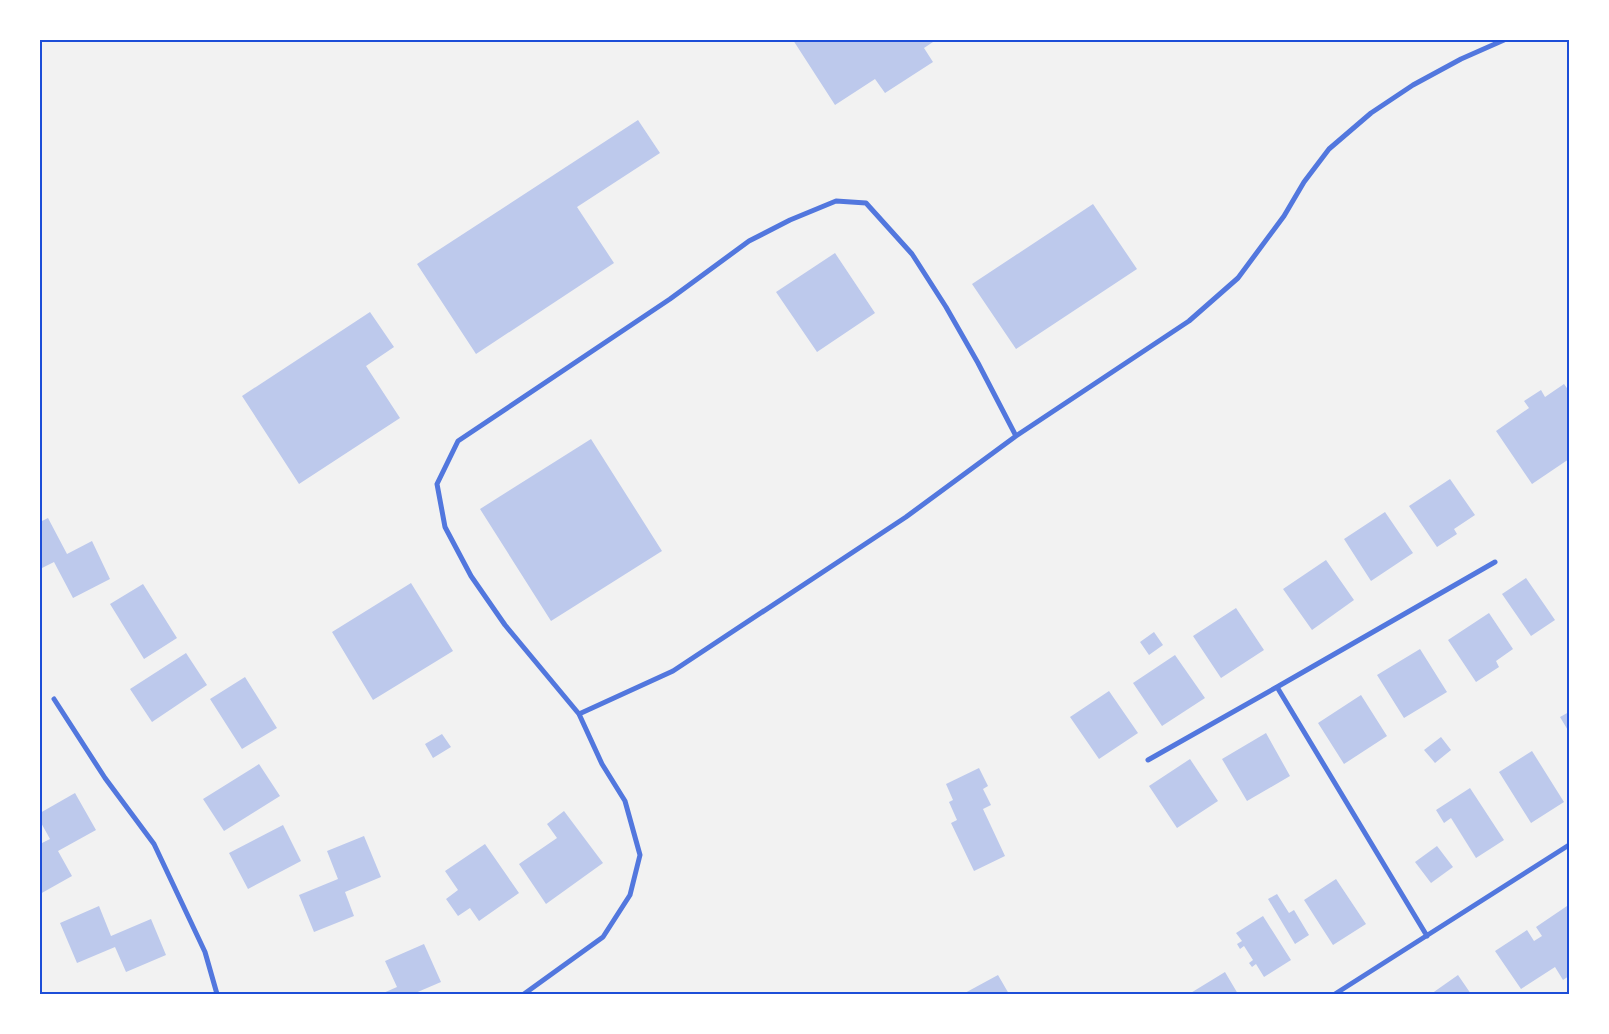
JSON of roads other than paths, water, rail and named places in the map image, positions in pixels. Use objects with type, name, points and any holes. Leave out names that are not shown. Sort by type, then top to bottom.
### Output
[{"type":"street","points":[[579,714],[673,671],[906,517],[1016,436],[1189,321],[1238,278],[1284,216],[1304,182],[1329,149],[1371,113],[1413,84],[1461,59],[1504,40]]},
{"type":"street","points":[[524,994],[603,938],[630,895],[640,856],[625,801],[602,764],[579,714],[505,625],[471,576],[446,527],[437,484],[458,441],[670,299],[749,241],[790,220],[836,201],[866,203],[912,254],[946,307],[978,363],[1016,436]]},
{"type":"street","points":[[1148,760],[1495,562]]},
{"type":"street","points":[[1277,687],[1427,936]]},
{"type":"street","points":[[54,699],[105,778],[154,844],[205,952],[216,994]]},
{"type":"street","points":[[1335,994],[1569,845]]}]
